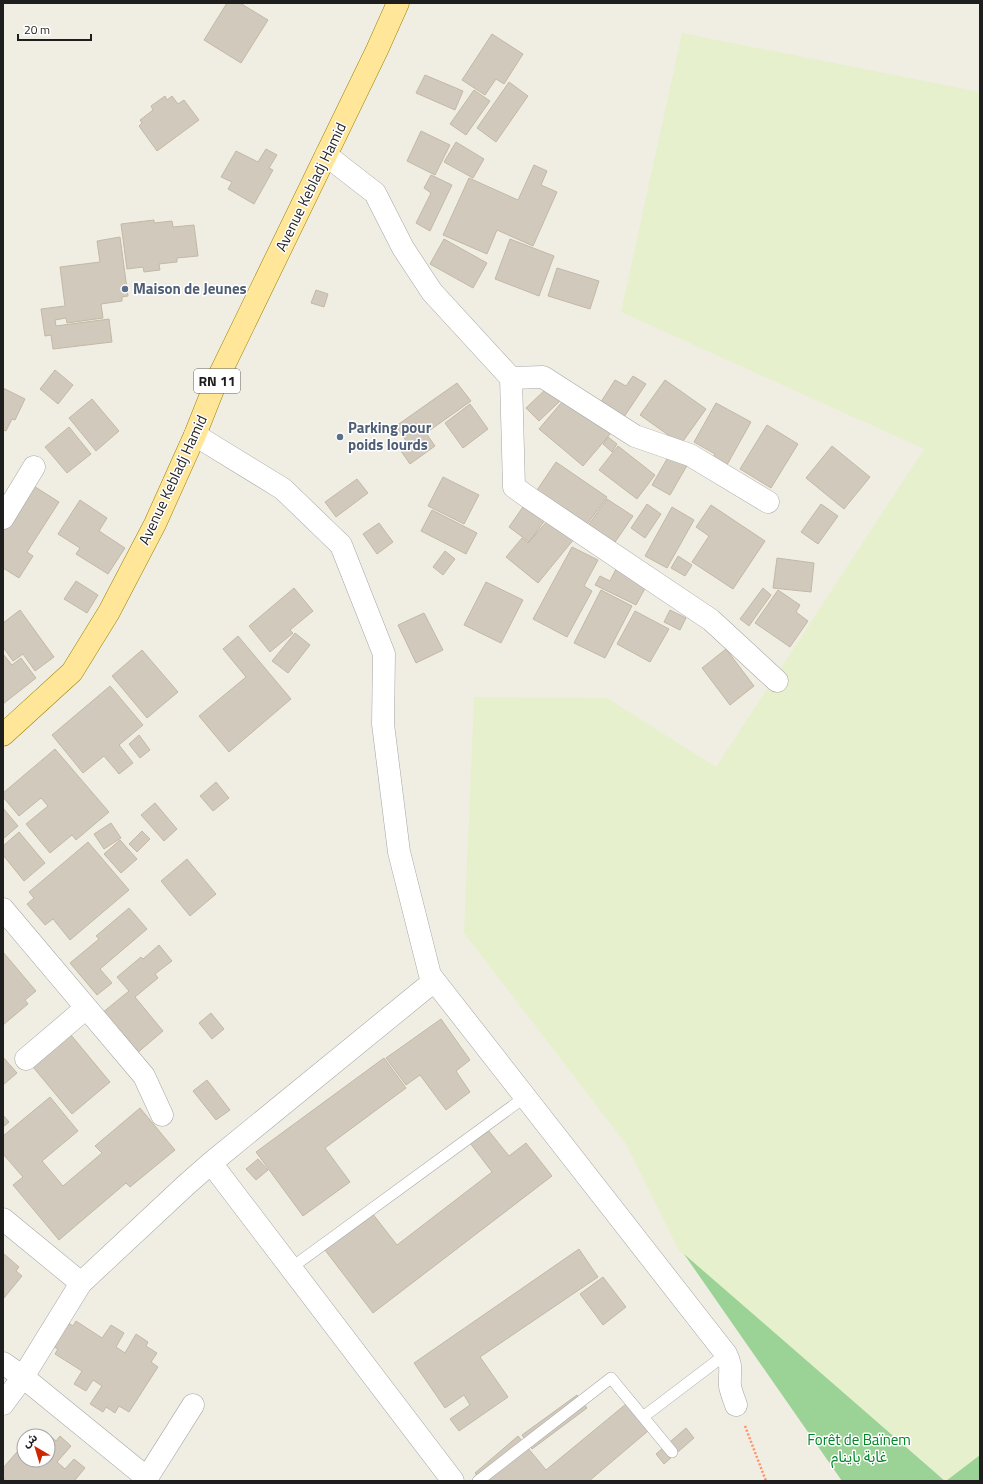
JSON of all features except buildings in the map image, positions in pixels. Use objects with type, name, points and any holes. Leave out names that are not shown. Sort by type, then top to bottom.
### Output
[{"type":"main road","name":"Avenue Kebladj Hamid","points":[[3,735],[72,672],[113,606],[155,524],[195,435],[216,382],[326,156],[398,3]]},
{"type":"street","points":[[326,156],[375,193],[403,248],[432,292],[511,378],[514,487],[711,620],[777,682]]},
{"type":"street","points":[[511,378],[543,377],[635,436],[690,455],[768,502]]},
{"type":"street","points":[[195,435],[283,489],[341,545],[384,654],[383,724],[399,852],[430,975],[726,1354],[730,1361],[730,1385],[736,1404]]},
{"type":"street","points":[[3,518],[34,467]]},
{"type":"street","points":[[3,909],[144,1076],[162,1116]]},
{"type":"street","points":[[3,1404],[23,1377],[80,1283],[211,1162],[434,981]]},
{"type":"street","points":[[26,1060],[86,1008]]},
{"type":"street","points":[[211,1162],[453,1481]]},
{"type":"street","points":[[3,1219],[80,1283]]},
{"type":"street","points":[[3,1363],[23,1377],[146,1480],[193,1405]]},
{"type":"lane","points":[[291,1268],[525,1097]]},
{"type":"lane","points":[[643,1418],[726,1354]]},
{"type":"lane","points":[[478,1481],[611,1378],[672,1452]]},
{"type":"path","points":[[736,1404],[766,1481]]},
{"type":"green space","points":[[682,33],[980,92],[980,1455],[946,1481],[679,1251],[626,1144],[464,933],[474,697],[607,698],[716,767],[924,449],[621,312]]},
{"type":"green space","name":"Forêt de Baïnem غابة باينام","points":[[684,1254],[945,1481],[842,1481]]},
{"type":"green space","name":"Forêt de Baïnem غابة باينام","points":[[980,1455],[980,1481],[946,1481]]},
{"type":"place","name":"Maison de Jeunes","points":[[125,289]]},
{"type":"place","name":"Parking pour poids lourds","points":[[340,437]]}]
